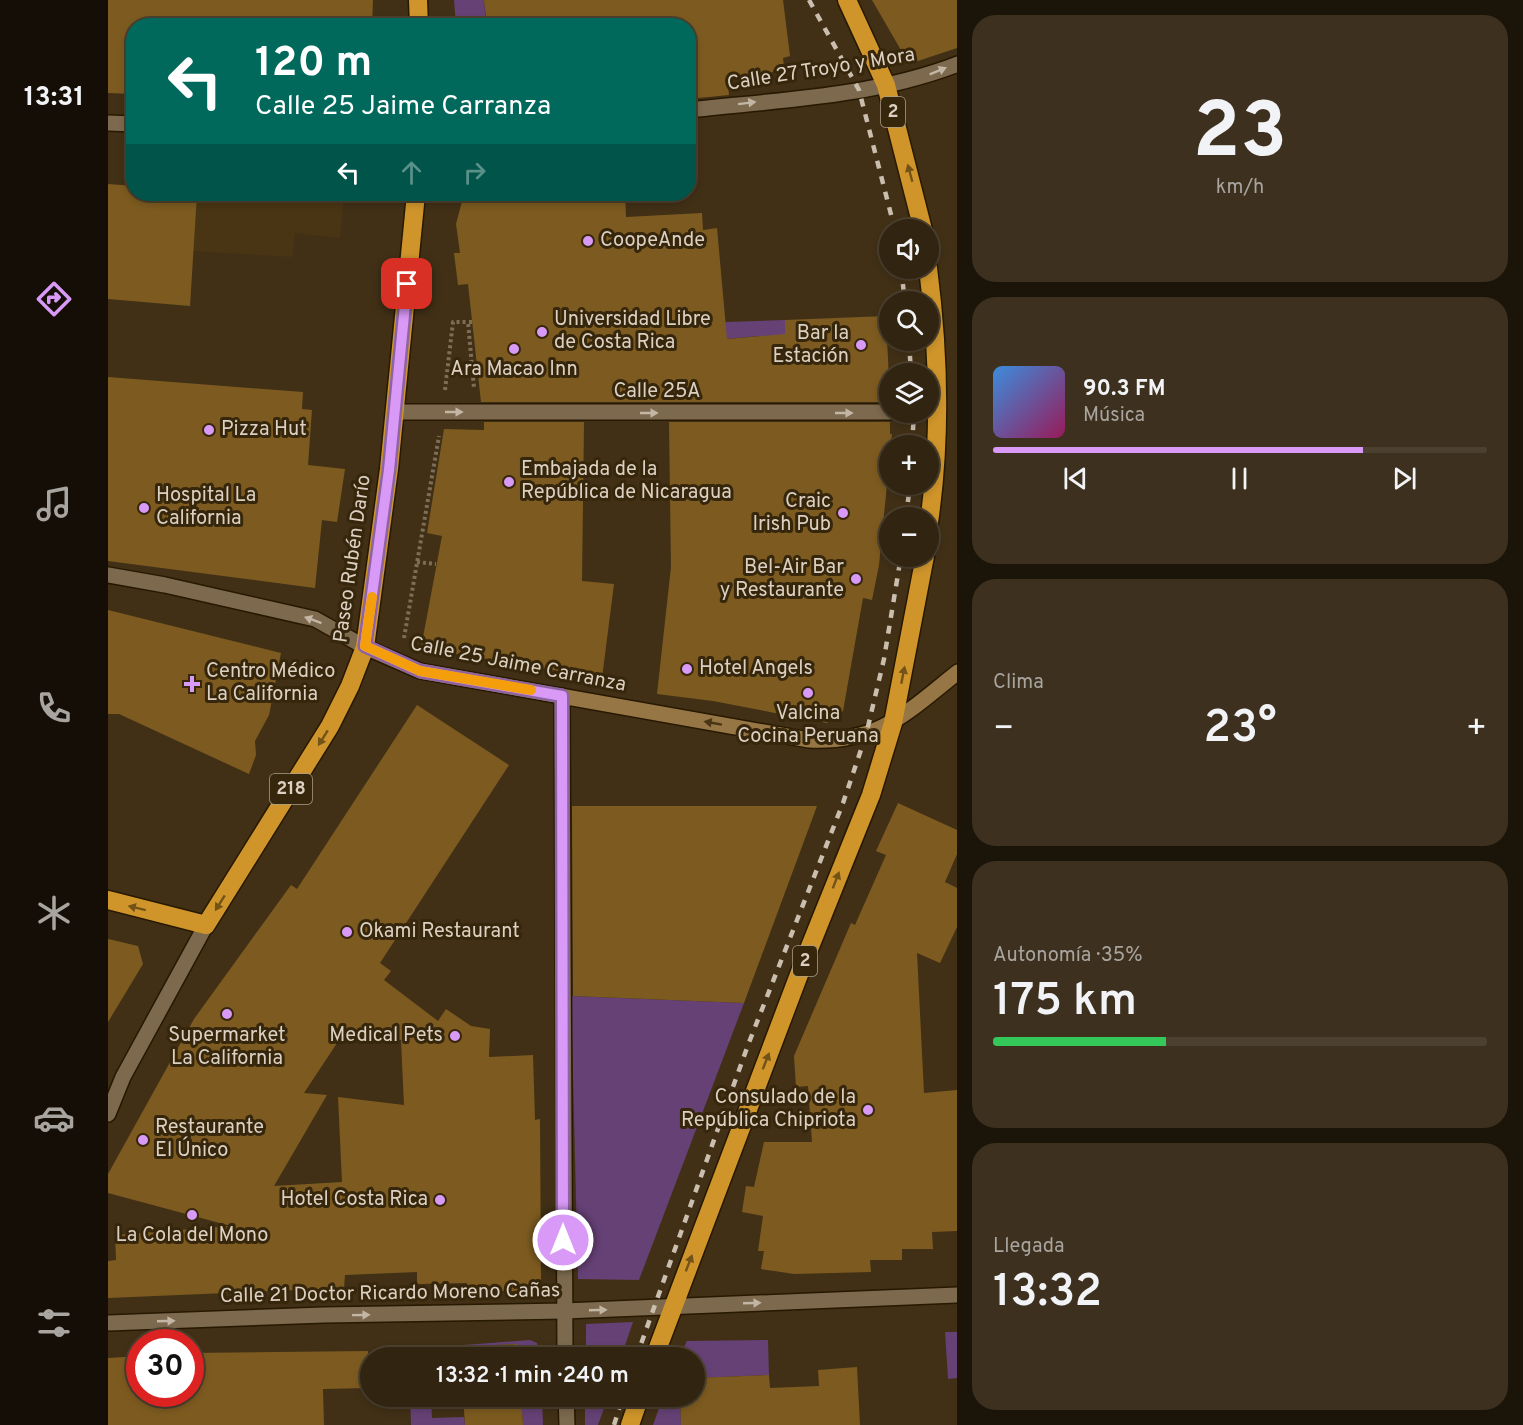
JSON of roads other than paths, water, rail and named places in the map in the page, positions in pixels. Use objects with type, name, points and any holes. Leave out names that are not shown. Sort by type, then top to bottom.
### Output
[{"type":"highway","points":[[418,0],[419,18]]},
{"type":"highway","name":"2","points":[[847,0],[886,85],[920,219]]},
{"type":"highway","name":"Paseo Rubén Darío","points":[[206,925],[330,726],[350,686],[365,646],[395,412],[415,201]]},
{"type":"highway","points":[[930,279],[933,302],[930,363]]},
{"type":"highway","points":[[929,423],[933,496],[931,507]]},
{"type":"highway","name":"2","points":[[658,1347],[871,795],[893,723],[922,567]]},
{"type":"highway","points":[[108,900],[206,925]]},
{"type":"highway","points":[[630,1425],[636,1407]]},
{"type":"main road","name":"Calle 25 Jaime Carranza","points":[[365,646],[399,664],[420,671],[809,740],[831,741],[866,735],[893,723]]},
{"type":"main road","points":[[893,723],[957,672]]},
{"type":"street","name":"Calle 27 Troyo y Mora","points":[[696,109],[886,85],[926,76],[957,64]]},
{"type":"street","points":[[108,123],[126,124]]},
{"type":"street","name":"Calle 25A","points":[[395,412],[879,412]]},
{"type":"street","name":"Calle 25 Jaime Carranza","points":[[108,575],[165,585],[315,619],[365,646]]},
{"type":"street","points":[[562,696],[565,1347]]},
{"type":"street","points":[[108,1113],[123,1077],[206,925]]},
{"type":"street","name":"Calle 21 Doctor Ricardo Moreno Cañas","points":[[108,1323],[324,1315],[564,1311],[957,1295]]},
{"type":"street","points":[[566,1407],[567,1425]]},
{"type":"railway","points":[[809,0],[859,90],[892,219]]},
{"type":"railway","points":[[902,279],[904,291]]},
{"type":"railway","points":[[910,351],[910,363]]},
{"type":"railway","points":[[913,423],[913,435]]},
{"type":"railway","points":[[907,507],[909,495]]},
{"type":"railway","points":[[640,1347],[748,1045],[843,803],[866,735],[884,659],[899,567]]},
{"type":"railway","points":[[614,1425],[620,1407]]},
{"type":"place","name":"CoopeAnde","points":[[588,241]]},
{"type":"place","name":"Universidad Libre de Costa Rica","points":[[542,332]]},
{"type":"place","name":"Bar la Estación","points":[[861,345]]},
{"type":"place","name":"Ara Macao Inn","points":[[514,349]]},
{"type":"place","name":"Pizza Hut","points":[[209,430]]},
{"type":"place","name":"Embajada de la República de Nicaragua","points":[[509,482]]},
{"type":"place","name":"Hospital La California","points":[[144,508]]},
{"type":"place","name":"Craic Irish Pub","points":[[843,513]]},
{"type":"place","name":"Bel-Air Bar y Restaurante","points":[[856,579]]},
{"type":"place","name":"Hotel Angels","points":[[687,669]]},
{"type":"place","name":"Centro Médico La California","points":[[192,684]]},
{"type":"place","name":"Valcina Cocina Peruana","points":[[808,693]]},
{"type":"place","name":"Okami Restaurant","points":[[347,932]]},
{"type":"place","name":"Supermarket La California","points":[[227,1014]]},
{"type":"place","name":"Medical Pets","points":[[455,1036]]},
{"type":"place","name":"Consulado de la República Chipriota","points":[[868,1110]]},
{"type":"place","name":"Restaurante El Único","points":[[143,1140]]},
{"type":"place","name":"Hotel Costa Rica","points":[[440,1200]]},
{"type":"place","name":"La Cola del Mono","points":[[192,1215]]}]
